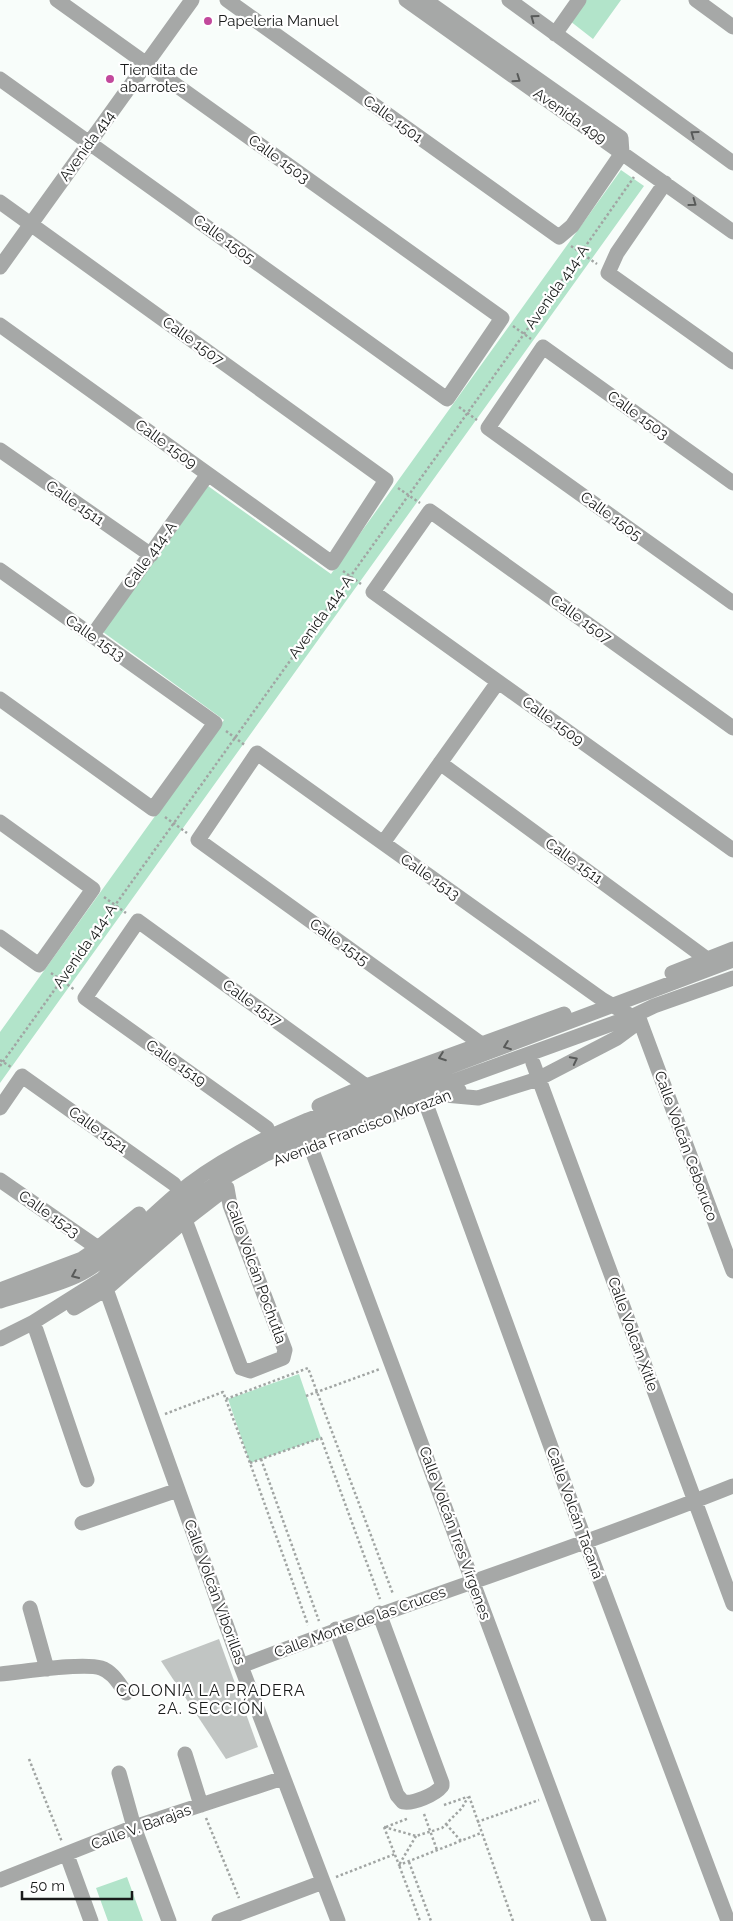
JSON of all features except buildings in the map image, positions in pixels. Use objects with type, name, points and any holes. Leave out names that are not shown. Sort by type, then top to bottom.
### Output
[{"type":"street","name":"Calle 1503","points":[[57,0],[502,318]]},
{"type":"street","name":"Avenida 414","points":[[0,267],[192,0]]},
{"type":"street","name":"Calle 1501","points":[[227,0],[559,237]]},
{"type":"street","name":"Avenida 499","points":[[406,0],[733,232]]},
{"type":"street","points":[[425,0],[621,138],[622,153]]},
{"type":"street","points":[[508,0],[733,163]]},
{"type":"street","points":[[555,34],[579,0]]},
{"type":"street","points":[[696,0],[733,27]]},
{"type":"street","name":"Calle 1505","points":[[0,79],[447,399]]},
{"type":"street","name":"Avenida 414-A","points":[[559,237],[572,226],[622,153]]},
{"type":"street","name":"Avenida 414-A","points":[[608,273],[617,253],[665,183]]},
{"type":"street","name":"Calle 1507","points":[[0,202],[386,480]]},
{"type":"street","points":[[608,273],[733,362]]},
{"type":"street","name":"Avenida 414-A","points":[[447,399],[502,318]]},
{"type":"street","name":"Calle 1509","points":[[0,325],[332,563]]},
{"type":"street","name":"Calle 1503","points":[[542,347],[733,483]]},
{"type":"street","name":"Avenida 414-A","points":[[488,428],[542,347]]},
{"type":"street","name":"Calle 1505","points":[[488,428],[733,604]]},
{"type":"street","name":"Calle 1511","points":[[0,450],[151,555]]},
{"type":"street","name":"Calle 414-A","points":[[92,636],[208,474]]},
{"type":"street","name":"Avenida 414-A","points":[[332,563],[386,480]]},
{"type":"street","name":"Avenida 414-A","points":[[373,592],[430,510]]},
{"type":"street","name":"Calle 1507","points":[[430,510],[733,728]]},
{"type":"street","name":"Calle 1513","points":[[0,570],[215,723]]},
{"type":"street","name":"Calle 1509","points":[[373,592],[733,850]]},
{"type":"street","points":[[384,844],[498,682]]},
{"type":"street","points":[[0,699],[154,809],[215,723]]},
{"type":"street","points":[[198,840],[257,753]]},
{"type":"street","name":"Calle 1513","points":[[257,753],[609,1003],[635,1019]]},
{"type":"street","name":"Calle 1511","points":[[440,763],[707,959]]},
{"type":"street","points":[[0,822],[93,889]]},
{"type":"street","name":"Calle 1515","points":[[198,840],[480,1043]]},
{"type":"street","name":"Avenida 414-A","points":[[39,965],[93,889]]},
{"type":"street","name":"Avenida 414-A","points":[[85,998],[138,921]]},
{"type":"street","name":"Calle 1517","points":[[138,921],[366,1086]]},
{"type":"street","points":[[0,938],[39,965]]},
{"type":"street","points":[[0,1301],[76,1276],[99,1262],[178,1193],[221,1162],[261,1140],[609,1003],[733,949]]},
{"type":"street","points":[[0,1290],[64,1268],[82,1259],[98,1248],[174,1184],[220,1154],[267,1128],[366,1086],[480,1043],[609,1003],[733,960]]},
{"type":"street","points":[[445,1096],[478,1098],[538,1079],[617,1038],[635,1019],[654,1006],[733,978]]},
{"type":"street","name":"Avenida Francisco Morazán","points":[[0,1347],[36,1330],[106,1289],[226,1188],[271,1163],[310,1145],[426,1104],[533,1063],[635,1019],[733,985]]},
{"type":"street","name":"Calle 1519","points":[[85,998],[267,1128]]},
{"type":"street","points":[[0,1339],[32,1323],[102,1279],[183,1207],[227,1176],[266,1154],[424,1092],[635,1019]]},
{"type":"street","name":"Calle Volcán Ceboruco","points":[[635,1019],[733,1271]]},
{"type":"street","name":"Calle Volcán Xitle","points":[[533,1063],[733,1604]]},
{"type":"street","name":"Calle 1521","points":[[0,1108],[22,1076],[174,1184]]},
{"type":"street","name":"Calle Volcán Tacaná","points":[[426,1104],[586,1543],[728,1921]]},
{"type":"street","name":"Calle Volcán Tres Vírgenes","points":[[310,1145],[599,1921]]},
{"type":"street","name":"Calle 1523","points":[[0,1180],[98,1248]]},
{"type":"street","name":"Calle Volcán Pochutla","points":[[186,1220],[239,1365],[244,1370],[250,1371],[280,1360],[284,1356],[285,1350],[230,1205],[226,1188]]},
{"type":"street","name":"Calle Volcán Viborillas","points":[[106,1289],[283,1778],[338,1921]]},
{"type":"street","points":[[36,1330],[87,1480]]},
{"type":"street","name":"Calle Monte de las Cruces","points":[[242,1666],[387,1611],[586,1543],[733,1486]]},
{"type":"street","points":[[82,1523],[178,1490]]},
{"type":"street","points":[[30,1608],[46,1670]]},
{"type":"street","points":[[324,1634],[397,1795],[403,1802],[412,1802],[436,1792],[442,1786],[387,1611]]},
{"type":"street","points":[[0,1674],[76,1667],[101,1668],[112,1674],[126,1693]]},
{"type":"street","points":[[185,1754],[201,1805]]},
{"type":"street","points":[[119,1773],[134,1827],[169,1921]]},
{"type":"street","name":"Calle V. Barajas","points":[[0,1880],[134,1827],[283,1778]]},
{"type":"street","points":[[67,1855],[91,1921]]},
{"type":"street","points":[[219,1921],[323,1882]]},
{"type":"path","name":"Avenida 414-A","points":[[0,1066],[524,334],[641,166]]},
{"type":"path","points":[[559,237],[608,273]]},
{"type":"path","points":[[502,318],[542,347]]},
{"type":"path","points":[[447,399],[488,428]]},
{"type":"path","points":[[386,480],[430,510]]},
{"type":"path","points":[[332,563],[373,592]]},
{"type":"path","points":[[215,723],[257,753]]},
{"type":"path","points":[[154,809],[198,840]]},
{"type":"path","points":[[93,889],[138,921]]},
{"type":"path","points":[[39,965],[85,998]]},
{"type":"path","points":[[306,1396],[392,1364]]},
{"type":"path","points":[[226,1399],[308,1368],[387,1611]]},
{"type":"path","points":[[152,1419],[223,1392],[250,1463],[324,1634]]},
{"type":"path","points":[[250,1463],[321,1438],[387,1611]]},
{"type":"path","points":[[261,1459],[324,1634]]},
{"type":"path","points":[[29,1759],[67,1855]]},
{"type":"path","points":[[477,1822],[552,1795]]},
{"type":"path","points":[[420,1921],[384,1827],[416,1836],[442,1828],[462,1808],[469,1796],[514,1921]]},
{"type":"path","points":[[201,1805],[244,1912]]},
{"type":"path","points":[[423,1813],[437,1850]]},
{"type":"path","points":[[446,1824],[461,1841]]},
{"type":"path","points":[[399,1865],[481,1833]]},
{"type":"path","points":[[399,1865],[416,1836]]},
{"type":"path","points":[[323,1882],[395,1854]]},
{"type":"path","points":[[409,1861],[432,1921]]},
{"type":"green space","points":[[585,0],[621,0],[593,39],[570,21]]},
{"type":"green space","points":[[621,170],[644,186],[0,1083],[0,1032],[224,720],[103,632],[208,486],[331,574]]},
{"type":"green space","points":[[299,1374],[321,1438],[250,1463],[228,1399]]},
{"type":"green space","points":[[127,1877],[143,1921],[108,1921],[96,1888]]},
{"type":"place","name":"Papeleria Manuel","points":[[208,21]]},
{"type":"place","name":"Tiendita de abarrotes","points":[[110,79]]},
{"type":"district","name":"COLONIA LA PRADERA 2A. SECCIÓN","points":[[211,1699]]}]
